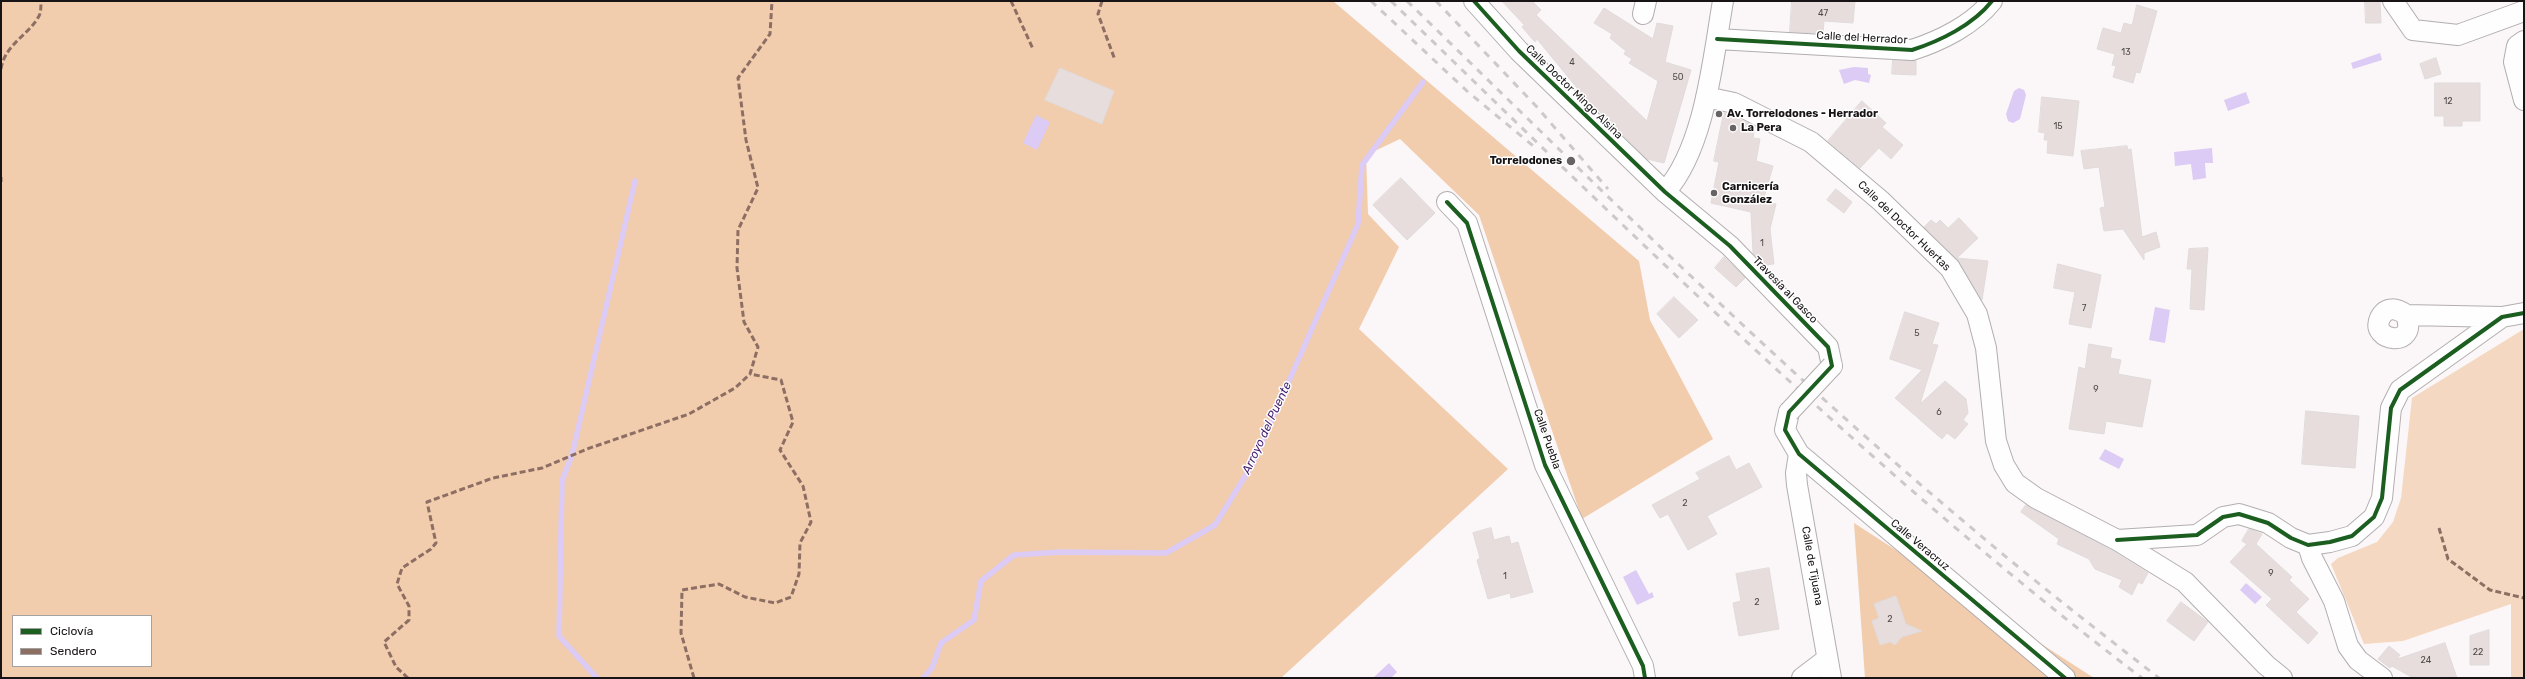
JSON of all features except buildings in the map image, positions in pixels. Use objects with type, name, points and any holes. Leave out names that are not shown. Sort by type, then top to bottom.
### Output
[{"type":"street","name":"Calle Doctor Mingo Alsina","points":[[1474,1],[1519,52],[1665,192]]},
{"type":"street","points":[[1665,192],[1678,178],[1688,160],[1706,96],[1723,1]]},
{"type":"street","name":"Calle del Herrador","points":[[1717,39],[1912,50],[1936,42],[1960,28],[1992,1]]},
{"type":"street","points":[[2393,1],[2413,30],[2458,35],[2524,11]]},
{"type":"street","points":[[2524,40],[2517,46],[2514,62],[2524,100]]},
{"type":"street","name":"Calle del Doctor Huertas","points":[[1706,96],[1734,103],[1811,142],[1881,201],[1950,268],[1977,314],[1986,348],[1996,441],[2008,471],[2015,483],[2036,498],[2117,540],[2186,582],[2266,665],[2282,678]]},
{"type":"street","name":"Travesía al Gasco","points":[[1665,192],[1730,246],[1828,347],[1832,366],[1789,412]]},
{"type":"street","name":"Calle Puebla","points":[[1446,202],[1467,223],[1545,465],[1643,666],[1645,678]]},
{"type":"street","points":[[2406,315],[2502,317],[2524,312]]},
{"type":"street","points":[[2454,316],[2459,329],[2458,348]]},
{"type":"street","points":[[2117,540],[2197,535],[2223,518],[2239,514],[2268,523],[2291,538],[2308,544],[2330,542],[2352,536],[2374,518],[2382,498],[2391,408],[2400,390],[2502,317]]},
{"type":"street","name":"Calle Veracruz","points":[[1789,412],[1785,430],[1799,454],[2065,678]]},
{"type":"street","name":"Calle de Tijuana","points":[[1799,454],[1796,473],[1797,485],[1829,669]]},
{"type":"street","points":[[2308,544],[2312,558],[2334,601],[2348,646],[2358,660],[2382,678]]},
{"type":"street","points":[[1802,678],[1829,669]]},
{"type":"shaded area","points":[[1,1],[1333,1],[1639,261],[1650,320],[1713,439],[1582,519],[1479,215],[1400,139],[1366,155],[1368,214],[1399,247],[1359,329],[1508,469],[1281,678],[1,678]]},
{"type":"shaded area","points":[[2380,53],[2382,60],[2353,69],[2351,63]]},
{"type":"shaded area","points":[[1854,67],[1868,68],[1868,74],[1871,75],[1869,83],[1855,80],[1844,84],[1839,70]]},
{"type":"shaded area","points":[[2019,88],[2024,90],[2026,95],[2020,119],[2013,123],[2008,121],[2006,114],[2014,91]]},
{"type":"shaded area","points":[[2246,92],[2250,103],[2228,111],[2224,100]]},
{"type":"shaded area","points":[[1036,115],[1050,122],[1037,150],[1023,143]]},
{"type":"shaded area","points":[[2212,148],[2213,163],[2205,163],[2206,178],[2193,180],[2191,164],[2175,166],[2174,152]]},
{"type":"shaded area","points":[[2155,307],[2170,310],[2165,343],[2149,340]]},
{"type":"shaded area","points":[[2524,329],[2524,678],[2511,678],[2511,604],[2403,641],[2364,644],[2331,564],[2338,558],[2377,542],[2393,522],[2401,498],[2412,398]]},
{"type":"shaded area","points":[[2105,449],[2124,459],[2119,469],[2099,459]]},
{"type":"shaded area","points":[[1854,523],[2094,678],[1865,678]]},
{"type":"shaded area","points":[[1636,570],[1649,594],[1652,592],[1654,597],[1637,605],[1623,577]]},
{"type":"shaded area","points":[[2246,583],[2262,597],[2255,604],[2240,590]]},
{"type":"shaded area","points":[[1389,663],[1397,672],[1391,678],[1373,678]]},
{"type":"waterway","name":"Arroyo del Puente","points":[[923,678],[932,668],[941,643],[974,620],[981,581],[1014,555],[1061,552],[1166,553],[1215,525],[1252,465],[1358,224],[1362,165],[1423,82]]},
{"type":"waterway","points":[[597,678],[559,636],[562,481],[572,455],[635,181]]},
{"type":"railway","points":[[1371,1],[1468,92],[1537,149]]},
{"type":"railway","points":[[1391,1],[1664,265],[1850,436],[1945,519],[2042,600],[2142,678]]},
{"type":"railway","points":[[1407,1],[1679,265],[1818,394],[1985,539],[2059,600],[2159,678]]},
{"type":"railway","points":[[1436,1],[1536,106],[1608,189]]},
{"type":"marked path","points":[[1,69],[3,60],[7,53],[39,16],[41,11],[41,1]]},
{"type":"marked path","points":[[408,678],[396,667],[384,642],[409,620],[409,606],[397,584],[402,568],[431,549],[436,543],[427,502],[493,478],[542,468],[587,449],[689,414],[735,388],[750,374],[758,347],[744,322],[737,268],[738,230],[758,188],[746,140],[738,78],[770,34],[772,1]]},
{"type":"marked path","points":[[1011,1],[1033,49]]},
{"type":"marked path","points":[[1102,1],[1098,14],[1115,60]]},
{"type":"marked path","points":[[1,177],[1,182]]},
{"type":"marked path","points":[[694,678],[681,633],[682,590],[719,584],[745,597],[775,603],[791,597],[799,574],[800,543],[811,522],[803,486],[780,450],[793,422],[781,380],[750,374]]},
{"type":"marked path","points":[[2439,528],[2448,559],[2490,590],[2524,598]]},
{"type":"cycle path","points":[[1474,1],[1519,51],[1665,192],[1730,246],[1828,347],[1832,366],[1789,412],[1785,430],[1799,454],[2065,678]]},
{"type":"cycle path","points":[[1717,39],[1912,50],[1945,37],[1966,25],[1992,1]]},
{"type":"cycle path","points":[[1447,202],[1467,223],[1545,465],[1643,666],[1645,678]]},
{"type":"cycle path","points":[[2117,540],[2197,535],[2223,517],[2239,514],[2268,523],[2291,538],[2308,545],[2330,542],[2352,536],[2374,517],[2382,498],[2391,408],[2400,390],[2502,317],[2524,313]]},
{"type":"place","name":"Av. Torrelodones - Herrador","points":[[1719,114]]},
{"type":"place","name":"La Pera","points":[[1733,128]]},
{"type":"place","name":"Torrelodones","points":[[1571,161]]},
{"type":"place","name":"Carnicería González","points":[[1714,193]]}]
